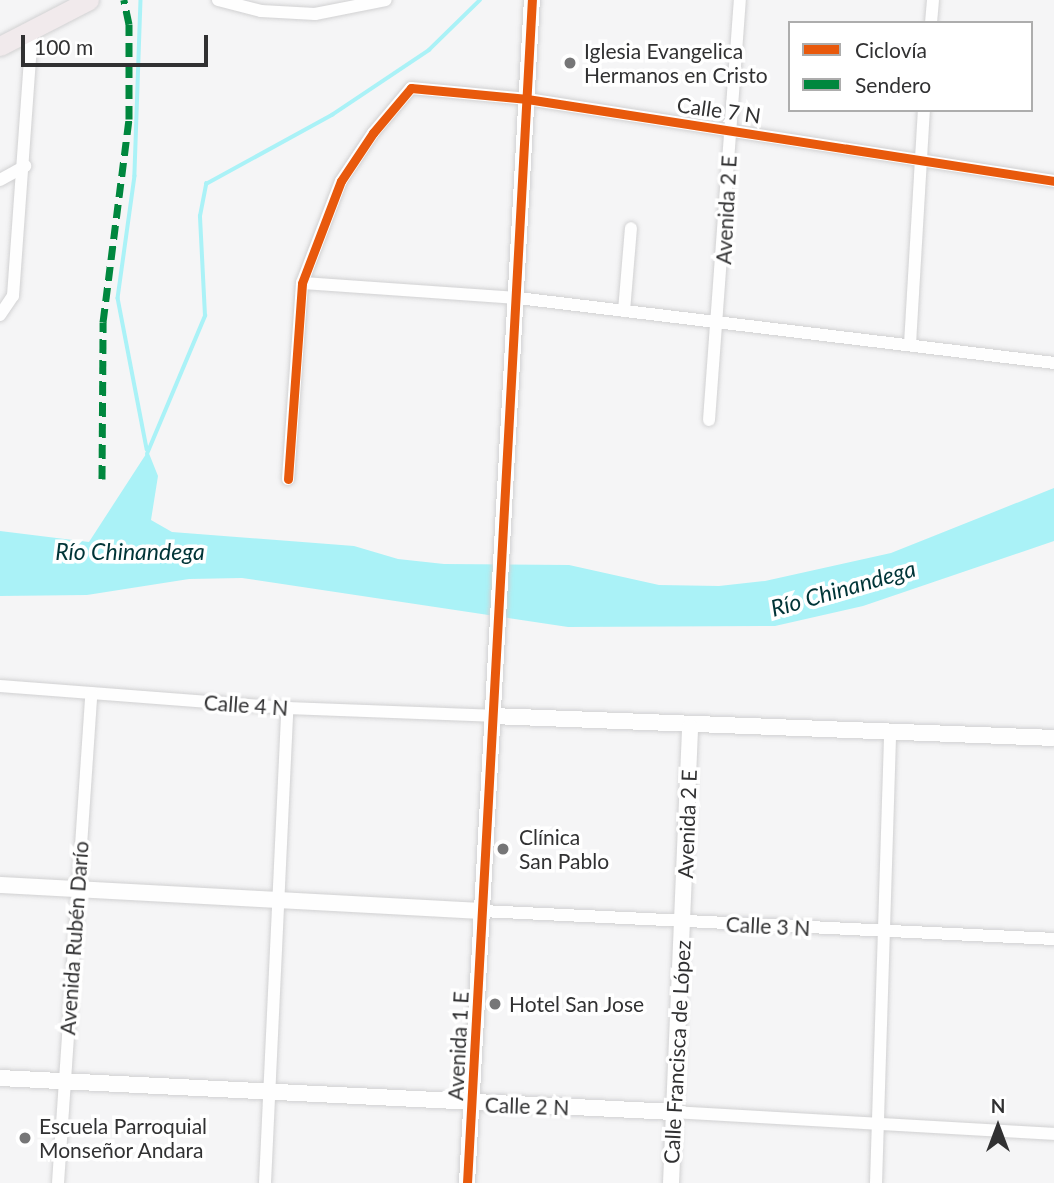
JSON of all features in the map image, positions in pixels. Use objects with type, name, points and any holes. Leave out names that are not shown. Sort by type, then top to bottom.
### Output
[{"type":"main road","points":[[0,46],[89,0]]},
{"type":"street","points":[[218,0],[261,10],[315,14],[386,0]]},
{"type":"street","name":"Avenida 1 E","points":[[467,1183],[518,298],[532,0]]},
{"type":"street","name":"Avenida 2 E","points":[[709,420],[719,322],[740,0]]},
{"type":"street","points":[[931,21],[933,0]]},
{"type":"street","points":[[0,315],[13,296],[26,166],[32,30]]},
{"type":"street","name":"Calle 7 N","points":[[302,283],[341,181],[373,132],[411,88],[419,86],[730,129],[1054,181]]},
{"type":"street","points":[[910,344],[924,112]]},
{"type":"street","points":[[0,180],[26,166]]},
{"type":"street","points":[[624,311],[631,228]]},
{"type":"street","points":[[288,479],[302,283],[518,298],[1054,363]]},
{"type":"street","name":"Calle 4 N","points":[[0,685],[287,708],[492,716]]},
{"type":"street","name":"Avenida Rubén Darío","points":[[58,1183],[91,693]]},
{"type":"street","points":[[265,1183],[276,899],[287,708]]},
{"type":"street","points":[[492,716],[690,727],[1054,738]]},
{"type":"street","name":"Avenida 2 E","points":[[684,921],[690,727]]},
{"type":"street","points":[[876,1183],[887,932],[890,733]]},
{"type":"street","points":[[0,885],[482,911]]},
{"type":"street","name":"Calle 3 N","points":[[482,911],[1054,939]]},
{"type":"street","name":"Calle Francisca de López","points":[[671,1183],[684,921]]},
{"type":"street","name":"Calle 2 N","points":[[0,1079],[674,1112],[1054,1134]]},
{"type":"water","name":"Río Chinandega","points":[[148,451],[158,476],[151,520],[172,532],[354,546],[398,559],[444,564],[569,565],[659,585],[719,586],[765,581],[891,553],[1054,488],[1054,541],[863,606],[775,626],[568,627],[242,578],[189,579],[87,595],[0,596],[0,531],[89,542]]},
{"type":"waterway","points":[[141,0],[135,176],[118,298],[147,449]]},
{"type":"waterway","points":[[147,454],[205,316],[200,216],[206,184],[332,115],[429,50],[480,0]]},
{"type":"marked path","points":[[102,479],[103,322],[129,119],[129,24],[124,0]]},
{"type":"cycle path","points":[[467,1183],[532,0]]},
{"type":"cycle path","points":[[288,479],[302,283],[341,181],[373,133],[411,88],[527,99],[1054,181]]},
{"type":"place","name":"Iglesia Evangelica Hermanos en Cristo","points":[[570,63]]},
{"type":"place","name":"Clínica San Pablo","points":[[503,849]]},
{"type":"place","name":"Hotel San Jose","points":[[495,1004]]},
{"type":"place","name":"Escuela Parroquial Monseñor Andara","points":[[25,1138]]}]
